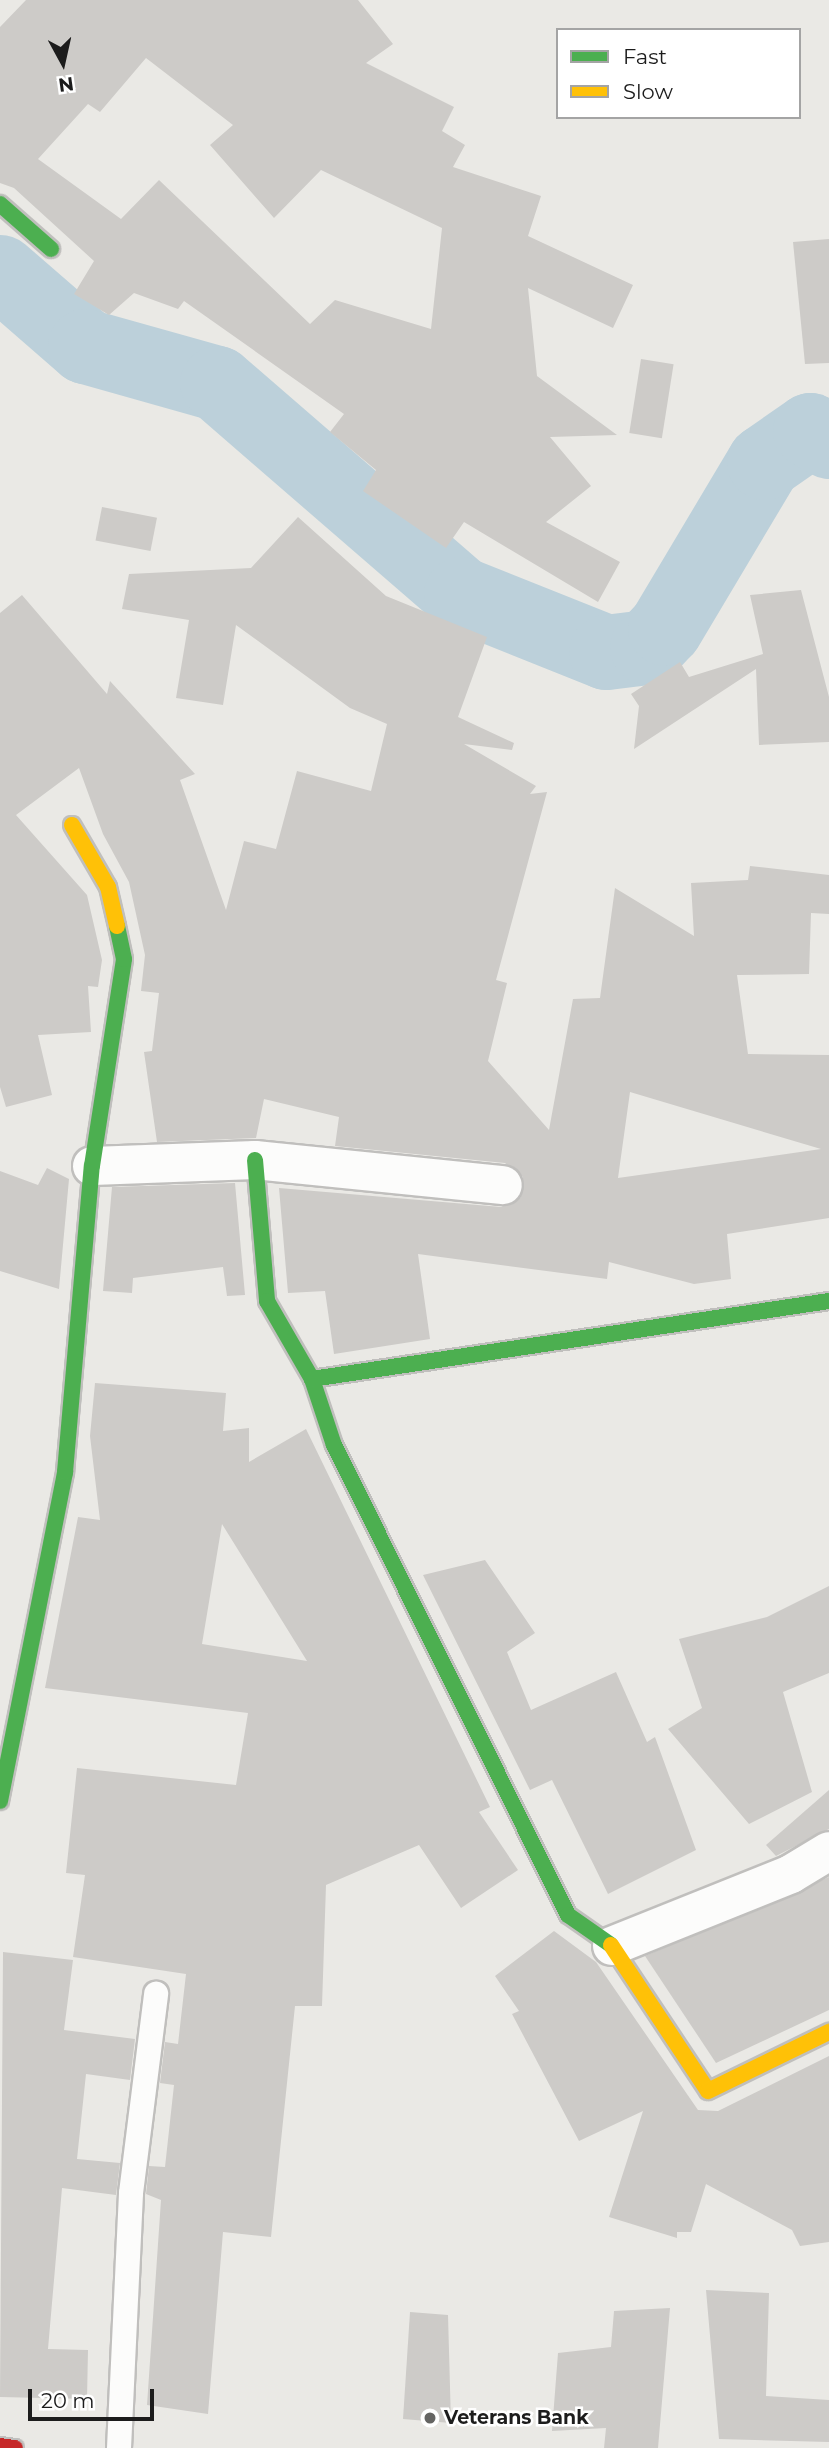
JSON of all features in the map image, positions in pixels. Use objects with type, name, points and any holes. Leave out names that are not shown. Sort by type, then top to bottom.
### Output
[{"type":"street","points":[[0,204],[51,249]]},
{"type":"street","points":[[0,1801],[3,1751],[35,1639],[65,1472],[92,1166],[124,959],[108,887],[72,825]]},
{"type":"street","points":[[92,1166],[255,1160],[503,1185]]},
{"type":"street","points":[[255,1160],[267,1301],[312,1379],[334,1446],[568,1915],[612,1946],[708,2091],[829,2032]]},
{"type":"street","points":[[312,1379],[829,1301]]},
{"type":"street","points":[[612,1946],[791,1874],[829,1851]]},
{"type":"street","points":[[0,2446],[15,2448]]},
{"type":"lane","points":[[118,2448],[131,2193],[156,1994]]},
{"type":"building","points":[[26,0],[358,0],[393,44],[366,63],[454,107],[442,131],[465,145],[453,167],[541,196],[528,236],[633,285],[613,328],[528,288],[537,376],[617,435],[550,437],[591,486],[546,522],[620,562],[598,602],[464,522],[446,548],[363,491],[376,470],[330,432],[344,414],[184,301],[178,309],[134,293],[109,315],[74,294],[94,261],[14,188],[0,183],[0,27]],"holes":[[[146,58],[233,125],[210,145],[274,218],[321,170],[442,228],[431,329],[335,300],[310,324],[159,180],[121,219],[38,159],[88,104],[100,112]]]},
{"type":"building","points":[[829,239],[829,363],[805,364],[793,242]]},
{"type":"building","points":[[641,359],[674,364],[662,438],[629,433]]},
{"type":"building","points":[[102,507],[157,518],[150,551],[96,540]]},
{"type":"building","points":[[298,517],[386,596],[487,637],[458,717],[514,743],[512,750],[464,744],[536,786],[530,794],[547,792],[496,980],[507,983],[488,1061],[549,1130],[573,999],[600,998],[615,888],[694,936],[691,883],[748,880],[750,866],[829,875],[829,914],[811,913],[809,974],[737,975],[748,1054],[829,1055],[829,1218],[727,1234],[731,1279],[694,1284],[609,1262],[607,1279],[418,1254],[430,1339],[334,1354],[325,1291],[288,1293],[279,1188],[501,1207],[521,1197],[523,1177],[505,1163],[335,1146],[339,1117],[264,1099],[256,1138],[157,1142],[144,1052],[152,1051],[159,993],[141,991],[145,955],[129,882],[103,834],[79,768],[16,815],[87,895],[102,960],[98,987],[88,986],[91,1032],[38,1035],[52,1095],[6,1107],[0,1087],[0,613],[22,595],[107,694],[110,681],[195,774],[180,780],[226,910],[244,841],[276,849],[297,771],[371,791],[387,724],[350,708],[236,625],[223,705],[176,698],[189,620],[122,609],[129,574],[251,568]],"holes":[[[630,1092],[821,1149],[618,1178]]]},
{"type":"building","points":[[801,590],[829,697],[829,742],[759,745],[756,669],[634,749],[639,706],[631,694],[680,662],[689,677],[763,654],[750,595]]},
{"type":"building","points":[[47,1168],[69,1179],[59,1289],[0,1271],[0,1171],[38,1185]]},
{"type":"building","points":[[235,1183],[245,1295],[227,1296],[223,1267],[133,1278],[132,1293],[103,1291],[112,1187]]},
{"type":"building","points":[[95,1383],[226,1393],[223,1431],[249,1428],[249,1462],[306,1429],[490,1807],[479,1812],[518,1870],[461,1908],[419,1845],[326,1885],[322,2006],[295,2006],[271,2237],[223,2232],[208,2414],[147,2405],[161,2200],[146,2194],[149,2166],[165,2167],[174,2085],[160,2083],[165,2042],[178,2044],[186,1974],[73,1957],[85,1875],[66,1873],[77,1768],[236,1785],[248,1713],[45,1688],[78,1517],[100,1520],[90,1436]],"holes":[[[222,1524],[307,1661],[202,1644]]]},
{"type":"building","points":[[485,1560],[535,1633],[507,1652],[531,1710],[616,1672],[647,1742],[655,1737],[696,1850],[608,1894],[552,1780],[530,1790],[423,1575]]},
{"type":"building","points":[[829,1586],[829,1673],[783,1692],[812,1792],[749,1824],[668,1729],[702,1708],[679,1639],[767,1617]]},
{"type":"building","points":[[829,1790],[829,1829],[776,1856],[766,1845]]},
{"type":"building","points":[[829,1877],[829,2010],[716,2063],[645,1956]]},
{"type":"building","points":[[554,1931],[596,1962],[698,2110],[718,2111],[829,2056],[829,2242],[800,2246],[792,2230],[706,2184],[691,2232],[677,2232],[677,2238],[609,2217],[643,2111],[579,2141],[512,2014],[519,2011],[495,1976]]},
{"type":"building","points":[[3,1952],[73,1960],[64,2030],[135,2039],[130,2080],[86,2074],[77,2159],[120,2163],[116,2195],[62,2188],[48,2349],[88,2350],[87,2399],[0,2397]]},
{"type":"building","points":[[706,2290],[769,2293],[766,2396],[829,2400],[829,2442],[719,2439]]},
{"type":"building","points":[[670,2308],[658,2448],[604,2448],[606,2428],[552,2431],[558,2353],[611,2347],[614,2311]]},
{"type":"building","points":[[410,2312],[448,2315],[451,2423],[403,2419]]},
{"type":"waterway","points":[[0,272],[85,346],[217,383],[461,594],[606,652],[647,647],[665,628],[764,462],[810,430],[829,441]]},
{"type":"traffic: fast","points":[[0,204],[51,249]]},
{"type":"traffic: fast","points":[[0,1801],[65,1472],[92,1166],[124,959],[117,926]]},
{"type":"traffic: fast","points":[[255,1160],[267,1301],[312,1379],[334,1445],[568,1915],[611,1945]]},
{"type":"traffic: fast","points":[[312,1379],[829,1301]]},
{"type":"traffic: slow","points":[[72,825],[108,887],[117,926]]},
{"type":"traffic: slow","points":[[611,1945],[708,2091],[829,2032]]},
{"type":"traffic: jam","points":[[0,2446],[15,2448]]},
{"type":"place","name":"Veterans Bank","points":[[430,2418]]}]
